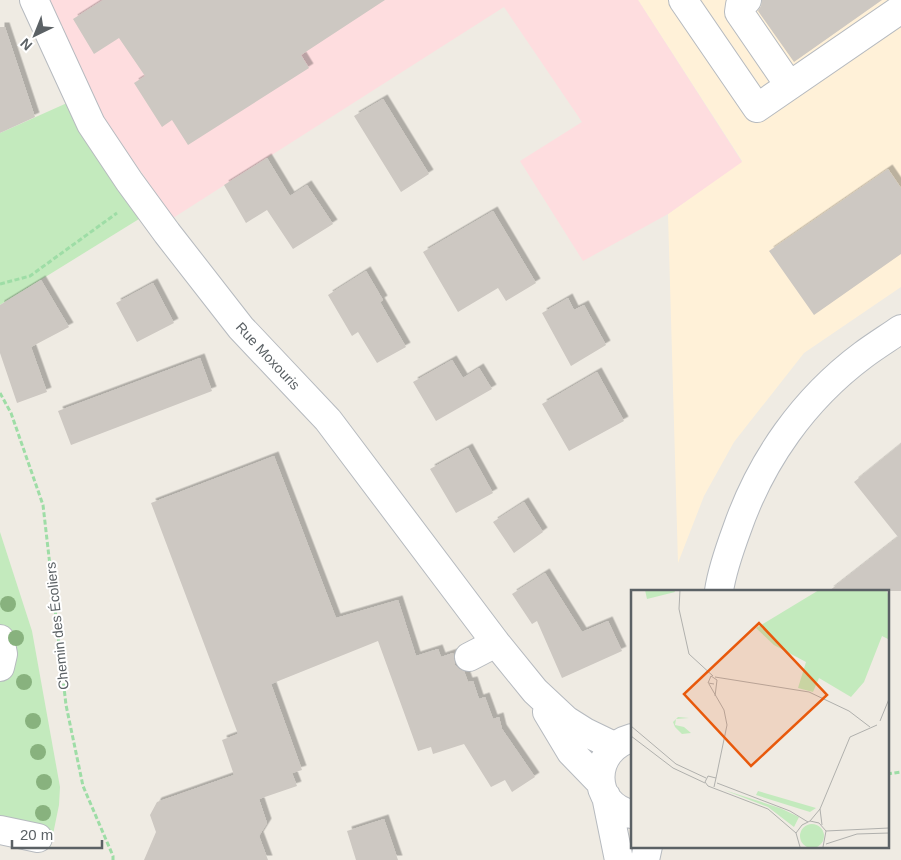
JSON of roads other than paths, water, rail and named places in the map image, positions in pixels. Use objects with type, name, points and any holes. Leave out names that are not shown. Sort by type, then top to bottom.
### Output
[{"type":"street","name":"Rue Moxouris","points":[[34,0],[91,124],[139,196],[241,328],[328,420],[496,643],[535,691],[566,720],[585,732],[623,742]]},
{"type":"street","points":[[684,0],[756,108],[901,9]]},
{"type":"street","points":[[747,0],[740,5],[739,12],[789,86]]},
{"type":"street","points":[[719,590],[731,546],[742,515],[754,486],[779,443],[808,405],[827,386],[863,355],[901,329]]},
{"type":"street","points":[[0,639],[3,654],[0,667]]},
{"type":"street","points":[[469,657],[496,643]]},
{"type":"street","name":"Rue Moxouris","points":[[535,691],[571,752],[604,790],[614,806],[631,814]]},
{"type":"street","points":[[619,860],[600,773],[607,754],[623,742]]},
{"type":"street","points":[[0,830],[38,838]]}]
